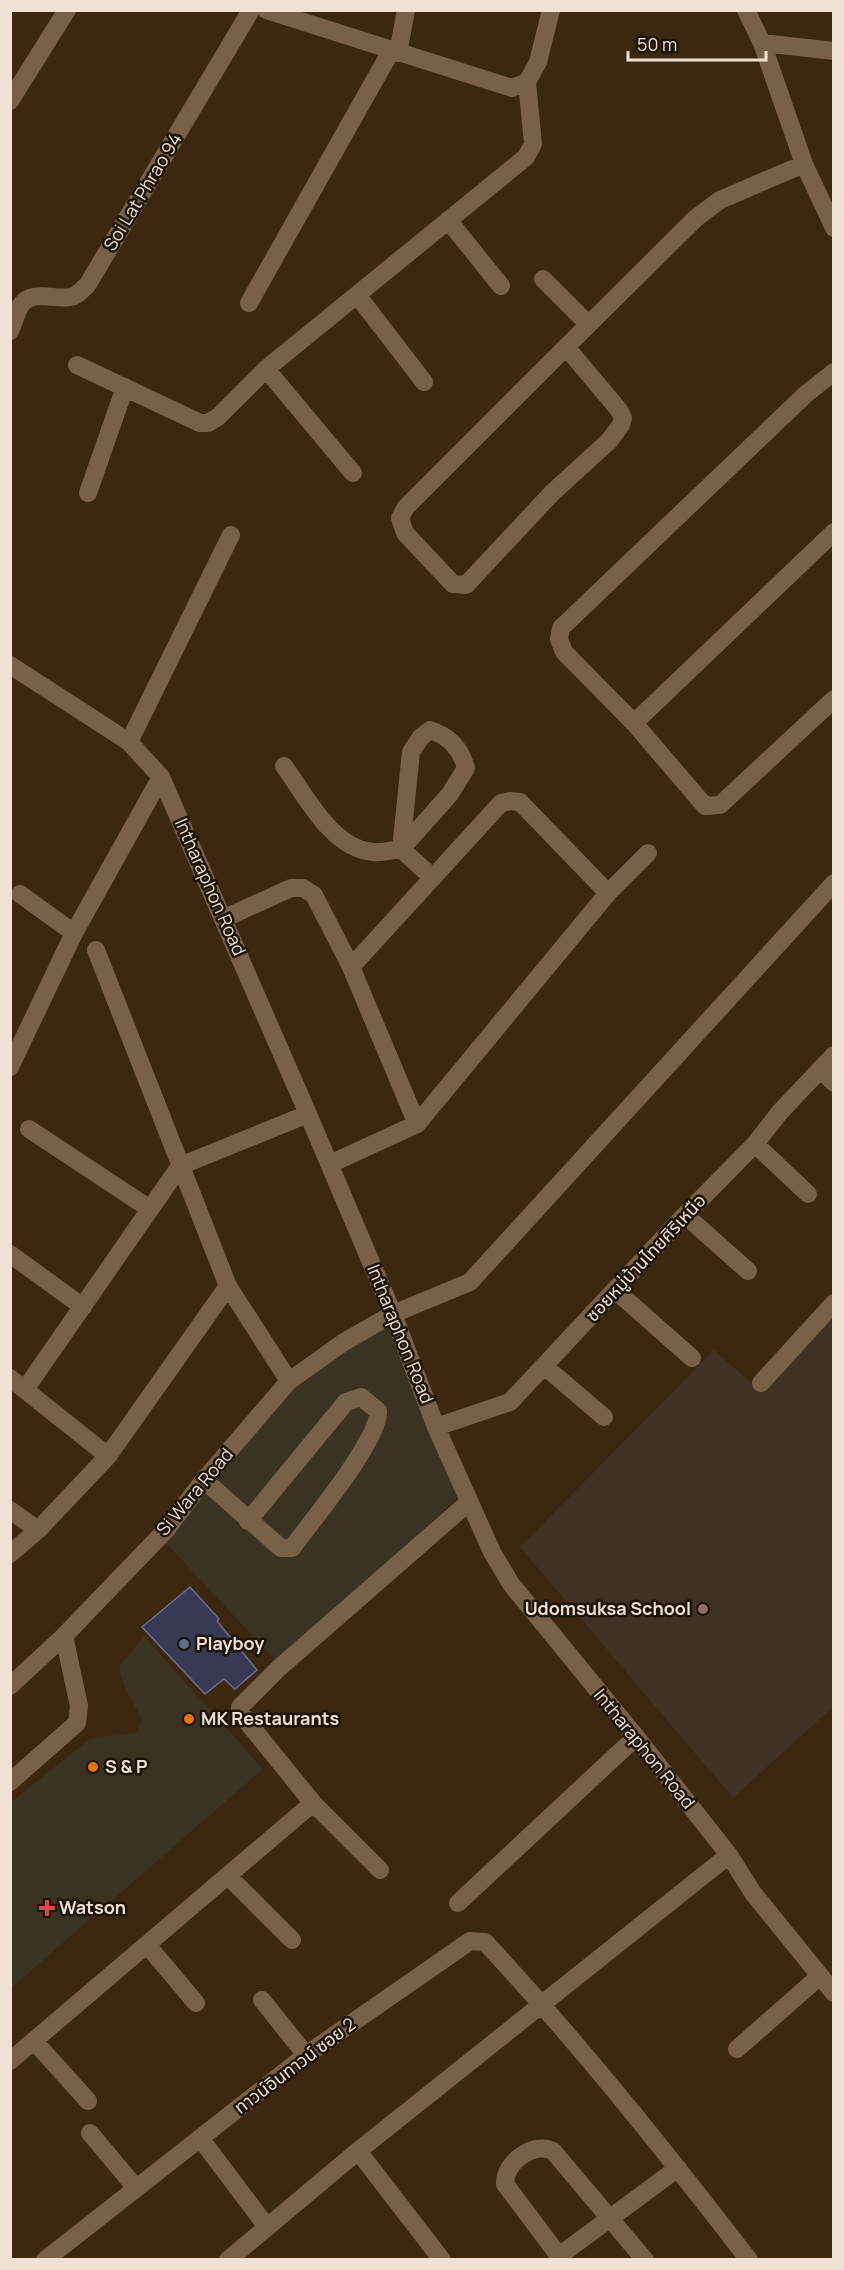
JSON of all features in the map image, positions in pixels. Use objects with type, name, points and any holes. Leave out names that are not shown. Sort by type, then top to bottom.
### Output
[{"type":"street","points":[[10,101],[67,10]]},
{"type":"street","name":"Soi Lat Phrao 94","points":[[10,331],[21,304],[32,297],[63,298],[77,295],[88,284],[251,10]]},
{"type":"street","points":[[266,10],[512,88],[527,82]]},
{"type":"street","points":[[249,303],[395,52],[406,10]]},
{"type":"street","points":[[77,365],[200,423],[208,423],[218,417],[266,369],[531,151],[533,144],[527,82],[538,62],[551,10]]},
{"type":"street","points":[[746,10],[762,43],[804,164],[834,228]]},
{"type":"street","points":[[762,43],[834,51]]},
{"type":"street","points":[[566,347],[619,410],[622,418],[621,425],[609,441],[552,492],[466,585],[453,584],[405,533],[400,518],[406,507],[588,324],[696,218],[720,200],[804,164]]},
{"type":"street","points":[[448,220],[501,286]]},
{"type":"street","points":[[543,279],[588,324]]},
{"type":"street","points":[[357,295],[424,382]]},
{"type":"street","points":[[266,369],[353,473]]},
{"type":"street","points":[[834,372],[806,394],[561,628],[559,639],[564,652],[634,723],[705,806],[720,806],[834,699]]},
{"type":"street","points":[[88,493],[125,387]]},
{"type":"street","points":[[634,723],[834,532]]},
{"type":"street","points":[[129,742],[231,535]]},
{"type":"street","name":"Intharaphon Road","points":[[10,665],[129,742],[161,777],[225,918],[309,1114],[393,1314],[436,1427],[492,1552],[511,1584],[636,1737],[729,1855],[753,1893],[834,1993]]},
{"type":"street","points":[[284,766],[333,833],[353,846],[372,852],[401,849],[450,794],[466,768],[463,757],[455,746],[441,734],[429,730],[421,737],[411,753],[401,849]]},
{"type":"street","points":[[10,1067],[74,933],[161,777]]},
{"type":"street","points":[[351,967],[501,803],[520,802],[608,892]]},
{"type":"street","points":[[401,849],[433,878]]},
{"type":"street","points":[[330,1164],[417,1124],[608,892],[648,853]]},
{"type":"street","name":"Si Wara Road","points":[[10,1686],[64,1636],[165,1531],[204,1480],[289,1381],[344,1342],[393,1314],[470,1282],[834,883]]},
{"type":"street","points":[[225,918],[291,888],[303,888],[314,895],[351,967],[417,1124]]},
{"type":"street","points":[[20,894],[74,933]]},
{"type":"street","points":[[96,951],[228,1286],[289,1381]]},
{"type":"street","name":"ซอยหมู่บ้านไทยศิริเหนือ","points":[[436,1427],[510,1402],[685,1215],[755,1144],[780,1112],[834,1055]]},
{"type":"street","points":[[820,1070],[834,1083]]},
{"type":"street","points":[[26,1388],[180,1166],[309,1114]]},
{"type":"street","points":[[29,1129],[150,1209]]},
{"type":"street","points":[[755,1144],[808,1194]]},
{"type":"street","points":[[685,1215],[748,1271]]},
{"type":"street","points":[[10,1254],[83,1307]]},
{"type":"street","points":[[10,1554],[38,1530],[108,1456],[228,1286]]},
{"type":"street","points":[[615,1290],[692,1358]]},
{"type":"street","points":[[761,1383],[834,1303]]},
{"type":"street","points":[[544,1366],[604,1417]]},
{"type":"street","points":[[10,1378],[26,1388],[108,1456]]},
{"type":"street","points":[[204,1480],[248,1521],[281,1548],[292,1548],[364,1448],[376,1425],[378,1411],[361,1397],[346,1402],[248,1521]]},
{"type":"street","points":[[380,1870],[312,1803],[240,1713],[241,1702],[469,1502]]},
{"type":"street","points":[[10,1510],[38,1530]]},
{"type":"street","points":[[10,1782],[76,1724],[79,1706],[64,1636]]},
{"type":"street","points":[[458,1903],[636,1737]]},
{"type":"street","points":[[10,2061],[148,1946],[312,1803]]},
{"type":"street","points":[[228,2259],[250,2253],[267,2227],[358,2151],[544,2006],[729,1855]]},
{"type":"street","points":[[228,1876],[292,1940]]},
{"type":"street","name":"ทาวน์อินทาวน์ ซอย 2","points":[[49,2258],[306,2055],[470,1941],[485,1942],[544,2006],[678,2168],[749,2259]]},
{"type":"street","points":[[148,1946],[196,2003]]},
{"type":"street","points":[[737,2049],[820,1976]]},
{"type":"street","points":[[262,2000],[306,2055]]},
{"type":"street","points":[[34,2041],[88,2101]]},
{"type":"street","points":[[90,2133],[136,2188]]},
{"type":"street","points":[[200,2138],[267,2227]]},
{"type":"street","points":[[645,2259],[610,2218],[553,2151],[544,2147],[534,2148],[509,2167],[505,2175],[505,2184],[561,2258],[610,2218],[678,2168]]},
{"type":"street","points":[[358,2151],[442,2259]]},
{"type":"shaded area","points":[[393,1311],[464,1491],[281,1666],[162,1539],[300,1362]]},
{"type":"shaded area","name":"Udomsuksa School","points":[[833,1315],[833,1707],[733,1798],[520,1547],[714,1350],[761,1391]]},
{"type":"shaded area","points":[[144,1636],[263,1769],[11,1988],[11,1802],[90,1739],[137,1732],[142,1719],[125,1688],[119,1667]]},
{"type":"building","name":"Playboy","points":[[190,1587],[219,1619],[217,1621],[257,1670],[235,1689],[224,1679],[205,1694],[142,1627]]},
{"type":"place","name":"Udomsuksa School","points":[[703,1609]]},
{"type":"place","name":"Playboy","points":[[184,1644]]},
{"type":"place","name":"MK Restaurants","points":[[189,1719]]},
{"type":"place","name":"S & P","points":[[93,1767]]},
{"type":"place","name":"Watson","points":[[47,1908]]}]
